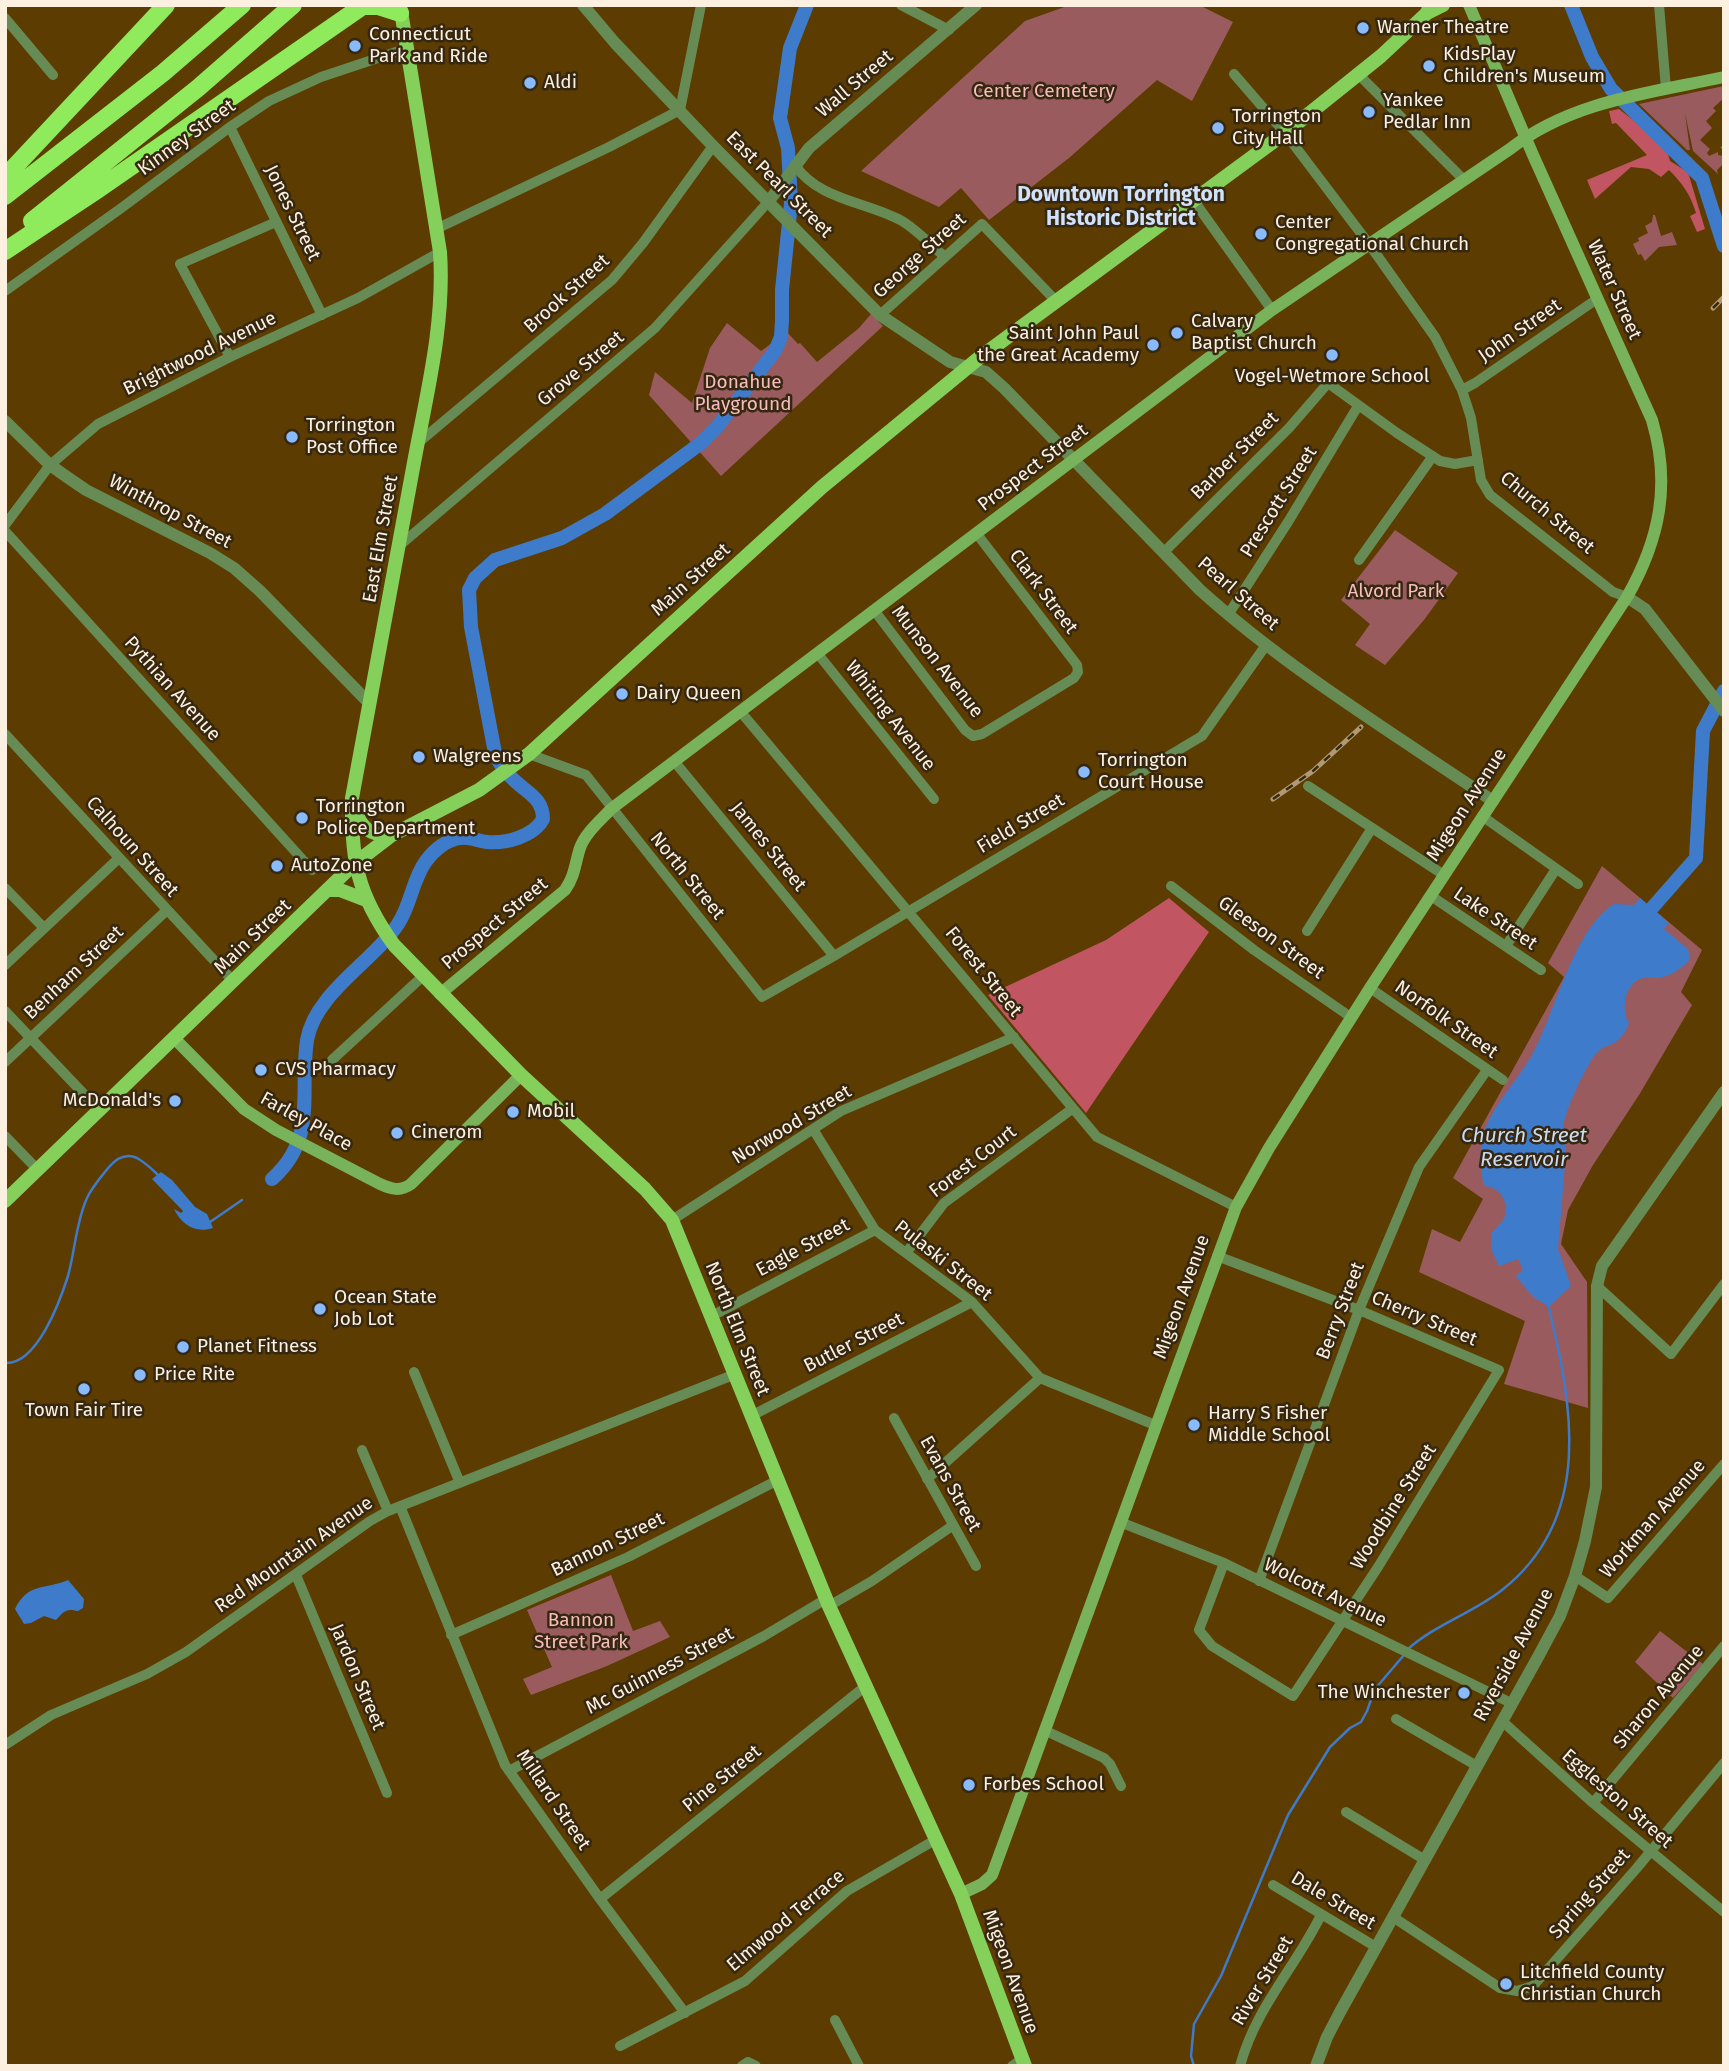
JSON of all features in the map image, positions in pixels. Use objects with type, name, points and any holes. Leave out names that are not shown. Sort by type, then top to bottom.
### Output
[{"type":"highway","points":[[5,177],[166,5]]},
{"type":"highway","points":[[5,196],[163,72],[242,5]]},
{"type":"highway","points":[[5,243],[198,88],[293,5]]},
{"type":"highway","points":[[5,251],[364,5],[398,8]]},
{"type":"main road","name":"Main Street","points":[[5,1202],[354,864],[392,835],[479,790],[529,754],[822,487],[967,368],[1285,133],[1396,43],[1429,9],[1443,5]]},
{"type":"main road","name":"Water Street","points":[[1469,5],[1652,420],[1662,460],[1660,509],[1652,544],[1627,597]]},
{"type":"main road","name":"East Elm Street","points":[[354,864],[351,837],[352,798],[418,443],[440,318],[442,287],[440,252],[408,48],[398,8]]},
{"type":"main road","name":"Prospect Street","points":[[440,994],[565,890],[574,877],[580,846],[588,833],[611,809],[1272,310],[1526,137],[1562,118],[1601,103],[1724,77]]},
{"type":"main road","name":"Migeon Avenue","points":[[1019,2064],[961,1894],[982,1884],[992,1875],[1236,1207],[1269,1148],[1370,988],[1627,597]]},
{"type":"main road","points":[[352,798],[359,823],[365,829],[378,836],[392,835]]},
{"type":"main road","name":"North Elm Street","points":[[354,864],[366,900],[394,946],[521,1075],[645,1189],[672,1220],[827,1603],[961,1894]]},
{"type":"main road","points":[[330,890],[340,890],[366,900]]},
{"type":"main road","name":"Farley Place","points":[[176,1039],[244,1109],[310,1148],[380,1184],[400,1190],[411,1184],[521,1075]]},
{"type":"street","name":"East Pearl Street","points":[[583,5],[615,43],[713,146],[880,314],[950,362],[967,368]]},
{"type":"street","points":[[436,229],[597,153],[680,110],[701,5]]},
{"type":"street","points":[[901,5],[949,30]]},
{"type":"street","name":"Wall Street","points":[[773,205],[780,187],[809,148],[976,5]]},
{"type":"street","points":[[1659,5],[1666,89]]},
{"type":"street","points":[[5,18],[53,75]]},
{"type":"street","name":"Kinney Street","points":[[5,291],[269,101],[306,82],[408,48]]},
{"type":"street","points":[[1234,74],[1285,133],[1370,244],[1435,337],[1462,390],[1471,418],[1478,460]]},
{"type":"street","points":[[1358,74],[1463,179]]},
{"type":"street","name":"Jones Street","points":[[230,127],[322,315]]},
{"type":"street","name":"Brook Street","points":[[418,443],[612,281],[713,146]]},
{"type":"street","points":[[795,165],[822,189],[902,221],[945,257]]},
{"type":"street","points":[[1194,201],[1272,310]]},
{"type":"street","name":"Grove Street","points":[[399,547],[655,328],[773,205]]},
{"type":"street","points":[[230,357],[180,264],[276,222]]},
{"type":"street","name":"George Street","points":[[880,314],[982,224],[1058,302]]},
{"type":"street","name":"Brightwood Avenue","points":[[5,525],[50,465],[97,424],[230,357],[322,315],[440,252]]},
{"type":"street","name":"John Street","points":[[1462,390],[1597,299]]},
{"type":"street","name":"Pearl Street","points":[[967,368],[984,377],[990,377],[1004,388],[1227,615],[1266,645],[1493,801]]},
{"type":"street","name":"Church Street","points":[[1328,383],[1433,456],[1447,463],[1478,460],[1481,480],[1490,495],[1613,592],[1627,597],[1645,609],[1724,711]]},
{"type":"street","name":"Barber Street","points":[[1164,552],[1289,428],[1328,383]]},
{"type":"street","name":"Prescott Street","points":[[1227,615],[1359,406]]},
{"type":"street","name":"Winthrop Street","points":[[5,421],[50,465],[86,490],[234,568],[261,591],[370,704]]},
{"type":"street","points":[[1359,560],[1433,456]]},
{"type":"street","name":"Pythian Avenue","points":[[5,531],[312,870]]},
{"type":"street","name":"Clark Street","points":[[973,736],[982,734],[1078,673],[1077,665],[977,534]]},
{"type":"street","name":"Munson Avenue","points":[[874,610],[965,730],[973,736]]},
{"type":"street","name":"Field Street","points":[[762,997],[1202,736],[1266,645]]},
{"type":"street","name":"Whiting Avenue","points":[[818,654],[934,799]]},
{"type":"street","name":"Forest Street","points":[[740,711],[1097,1137],[1236,1207]]},
{"type":"street","name":"Calhoun Street","points":[[5,734],[234,982]]},
{"type":"street","name":"North Street","points":[[529,754],[586,775],[762,997]]},
{"type":"street","name":"James Street","points":[[674,761],[834,956]]},
{"type":"street","points":[[1308,786],[1444,875]]},
{"type":"street","points":[[1482,816],[1578,884]]},
{"type":"street","points":[[1307,931],[1372,828]]},
{"type":"street","points":[[5,965],[119,858]]},
{"type":"street","points":[[1506,946],[1556,869]]},
{"type":"street","name":"Gleeson Street","points":[[1171,886],[1254,950],[1352,1018]]},
{"type":"street","points":[[5,888],[44,928]]},
{"type":"street","name":"Lake Street","points":[[1431,896],[1541,970]]},
{"type":"street","name":"Benham Street","points":[[5,1062],[167,910]]},
{"type":"street","points":[[332,1060],[422,976]]},
{"type":"street","name":"Norfolk Street","points":[[1370,988],[1503,1080]]},
{"type":"street","points":[[5,1011],[100,1111]]},
{"type":"street","name":"Norwood Street","points":[[672,1220],[841,1111],[1014,1037]]},
{"type":"street","name":"Berry Street","points":[[1259,1581],[1359,1310],[1419,1167],[1487,1070]]},
{"type":"street","name":"Riverside Avenue","points":[[1316,2066],[1327,2036],[1560,1616],[1585,1541],[1596,1487],[1597,1286],[1602,1266],[1724,1092]]},
{"type":"street","name":"Forest Court","points":[[906,1253],[944,1203],[1072,1108]]},
{"type":"street","name":"Pulaski Street","points":[[813,1129],[875,1230],[972,1302],[1040,1378],[1156,1425]]},
{"type":"street","points":[[5,1136],[38,1170]]},
{"type":"street","name":"Eagle Street","points":[[710,1317],[875,1230]]},
{"type":"street","name":"Cherry Street","points":[[1217,1256],[1359,1310],[1499,1370]]},
{"type":"street","points":[[1597,1286],[1671,1354],[1724,1284]]},
{"type":"street","name":"Butler Street","points":[[751,1416],[972,1302]]},
{"type":"street","name":"Woodbine Street","points":[[1224,1563],[1199,1630],[1212,1646],[1293,1696],[1378,1567],[1499,1370]]},
{"type":"street","points":[[414,1372],[460,1483]]},
{"type":"street","name":"Red Mountain Avenue","points":[[5,1745],[51,1715],[147,1674],[186,1652],[370,1521],[388,1511],[733,1375]]},
{"type":"street","points":[[927,1479],[1040,1378]]},
{"type":"street","name":"Evans Street","points":[[894,1418],[976,1566]]},
{"type":"street","points":[[362,1450],[388,1511]]},
{"type":"street","name":"Workman Avenue","points":[[1575,1576],[1608,1598],[1724,1464]]},
{"type":"street","name":"Bannon Street","points":[[451,1635],[628,1557],[778,1480]]},
{"type":"street","name":"Millard Street","points":[[400,1506],[509,1771],[685,2013]]},
{"type":"street","name":"Wolcott Avenue","points":[[1120,1522],[1224,1563],[1511,1703]]},
{"type":"street","name":"Mc Guinness Street","points":[[509,1771],[872,1581],[952,1526]]},
{"type":"street","name":"Jardon Street","points":[[296,1575],[387,1793]]},
{"type":"street","name":"Sharon Avenue","points":[[1593,1803],[1724,1646]]},
{"type":"street","name":"Pine Street","points":[[600,1899],[867,1685]]},
{"type":"street","points":[[1396,1719],[1477,1766]]},
{"type":"street","name":"Eggleston Street","points":[[1502,1721],[1593,1803],[1724,1912]]},
{"type":"street","points":[[1046,1731],[1104,1758],[1121,1786]]},
{"type":"street","name":"Spring Street","points":[[1393,1917],[1500,1988],[1517,1991],[1533,1986],[1724,1763]]},
{"type":"street","points":[[1346,1812],[1425,1860]]},
{"type":"street","name":"Elmwood Terrace","points":[[620,2046],[752,1976],[853,1887],[935,1840]]},
{"type":"street","name":"Dale Street","points":[[1273,1885],[1376,1947]]},
{"type":"street","name":"River Street","points":[[1240,2066],[1245,2045],[1266,2002],[1294,1964],[1321,1915]]},
{"type":"street","points":[[835,2020],[859,2066]]},
{"type":"street","points":[[742,2066],[748,2063],[756,2066]]},
{"type":"green space","name":"Center Cemetery","points":[[1070,5],[1199,5],[1233,22],[1192,101],[1157,80],[1069,158],[989,220],[961,188],[939,207],[861,171],[1025,21]]},
{"type":"green space","points":[[1724,86],[1724,98],[1713,108],[1716,111],[1706,121],[1712,128],[1700,140],[1710,149],[1707,153],[1709,156],[1718,152],[1718,155],[1723,156],[1720,147],[1724,146],[1724,163],[1717,170],[1718,174],[1693,151],[1685,113],[1690,150],[1639,104]]},
{"type":"green space","points":[[1653,215],[1661,236],[1672,232],[1677,245],[1659,247],[1645,261],[1641,254],[1638,255],[1633,244],[1648,233],[1645,226],[1652,222]]},
{"type":"green space","name":"Donahue Playground","points":[[871,314],[883,326],[721,476],[649,395],[655,372],[692,403],[710,348],[727,323],[761,351],[787,332],[817,362],[859,328]]},
{"type":"green space","name":"Alvord Park","points":[[1395,530],[1458,573],[1424,620],[1385,665],[1355,645],[1370,624],[1341,600]]},
{"type":"green space","points":[[1602,866],[1702,950],[1681,992],[1692,1005],[1568,1210],[1561,1244],[1587,1282],[1588,1408],[1504,1384],[1525,1321],[1419,1272],[1432,1229],[1460,1242],[1483,1199],[1453,1178],[1564,977],[1548,963]]},
{"type":"green space","name":"Bannon Street Park","points":[[611,1575],[633,1631],[660,1621],[670,1637],[607,1666],[531,1695],[523,1679],[552,1667],[527,1610]]},
{"type":"green space","points":[[1660,1631],[1703,1664],[1673,1698],[1635,1662]]},
{"type":"shaded area","points":[[1619,109],[1666,146],[1670,161],[1688,172],[1705,229],[1697,232],[1690,216],[1696,213],[1691,200],[1669,170],[1661,177],[1649,169],[1631,167],[1595,199],[1587,180],[1647,155],[1616,123],[1612,124],[1609,111]]},
{"type":"shaded area","points":[[1169,898],[1209,932],[1086,1113],[988,995],[1106,940]]},
{"type":"water","name":"Church Street Reservoir","points":[[1640,898],[1669,923],[1664,929],[1688,949],[1690,959],[1671,974],[1642,978],[1630,987],[1625,1005],[1629,1023],[1625,1032],[1621,1038],[1595,1055],[1570,1103],[1563,1130],[1566,1152],[1558,1249],[1571,1286],[1549,1307],[1532,1296],[1516,1276],[1523,1270],[1518,1259],[1499,1266],[1491,1249],[1491,1234],[1504,1219],[1506,1205],[1499,1192],[1483,1183],[1482,1140],[1492,1114],[1533,1053],[1577,951],[1588,932],[1614,904],[1634,905]]},
{"type":"water","points":[[161,1172],[172,1180],[195,1207],[207,1214],[213,1228],[195,1229],[181,1219],[174,1209],[181,1213],[183,1211],[152,1179]]},
{"type":"water","points":[[68,1580],[84,1599],[83,1608],[66,1611],[56,1620],[44,1616],[24,1624],[15,1609],[26,1594]]},
{"type":"waterway","points":[[272,1179],[296,1147],[301,1131],[307,1040],[312,1023],[333,992],[388,938],[398,924],[426,861],[437,849],[451,840],[511,840],[533,830],[543,819],[537,801],[508,774],[495,753],[471,627],[469,590],[475,578],[495,560],[562,538],[605,514],[701,443],[717,427],[775,351],[781,337],[782,290],[791,203],[788,148],[780,118],[790,48],[807,5]]},
{"type":"waterway","points":[[1571,5],[1592,57],[1611,89],[1702,178],[1724,246]]},
{"type":"waterway","points":[[1652,908],[1696,858],[1703,731],[1724,691]]},
{"type":"waterway","points":[[5,1363],[17,1361],[27,1354],[46,1330],[68,1276],[83,1207],[91,1190],[109,1167],[129,1156],[137,1158],[158,1175]]},
{"type":"waterway","points":[[207,1222],[242,1200]]},
{"type":"waterway","points":[[1408,1649],[1430,1632],[1502,1590],[1532,1561],[1552,1528],[1564,1494],[1569,1457],[1569,1419],[1548,1304]]},
{"type":"waterway","points":[[1194,2066],[1191,2056],[1194,2024],[1221,1976],[1288,1815],[1330,1747],[1350,1728],[1361,1722],[1375,1689],[1404,1655]]},
{"type":"railway","points":[[1713,308],[1724,297]]},
{"type":"railway","points":[[1273,799],[1313,771],[1361,727]]},
{"type":"place","name":"Warner Theatre","points":[[1363,28]]},
{"type":"place","name":"Connecticut Park and Ride","points":[[355,46]]},
{"type":"place","name":"KidsPlay Children's Museum","points":[[1429,66]]},
{"type":"place","name":"Aldi","points":[[530,83]]},
{"type":"place","name":"Yankee Pedlar Inn","points":[[1369,112]]},
{"type":"place","name":"Torrington City Hall","points":[[1218,128]]},
{"type":"place","name":"Center Congregational Church","points":[[1261,234]]},
{"type":"place","name":"Calvary Baptist Church","points":[[1177,333]]},
{"type":"place","name":"Saint John Paul the Great Academy","points":[[1153,345]]},
{"type":"place","name":"Vogel-Wetmore School","points":[[1332,355]]},
{"type":"place","name":"Torrington Post Office","points":[[292,437]]},
{"type":"place","name":"Dairy Queen","points":[[622,694]]},
{"type":"place","name":"Walgreens","points":[[419,757]]},
{"type":"place","name":"Torrington Court House","points":[[1084,772]]},
{"type":"place","name":"Torrington Police Department","points":[[302,818]]},
{"type":"place","name":"AutoZone","points":[[277,866]]},
{"type":"place","name":"CVS Pharmacy","points":[[261,1070]]},
{"type":"place","name":"McDonald's","points":[[175,1101]]},
{"type":"place","name":"Mobil","points":[[513,1112]]},
{"type":"place","name":"Cinerom","points":[[397,1133]]},
{"type":"place","name":"Ocean State Job Lot","points":[[320,1309]]},
{"type":"place","name":"Planet Fitness","points":[[183,1347]]},
{"type":"place","name":"Price Rite","points":[[140,1375]]},
{"type":"place","name":"Town Fair Tire","points":[[84,1389]]},
{"type":"place","name":"Harry S Fisher Middle School","points":[[1194,1425]]},
{"type":"place","name":"The Winchester","points":[[1464,1693]]},
{"type":"place","name":"Forbes School","points":[[969,1785]]},
{"type":"place","name":"Litchfield County Christian Church","points":[[1506,1984]]},
{"type":"district","name":"Downtown Torrington Historic District","points":[[1121,207]]}]
